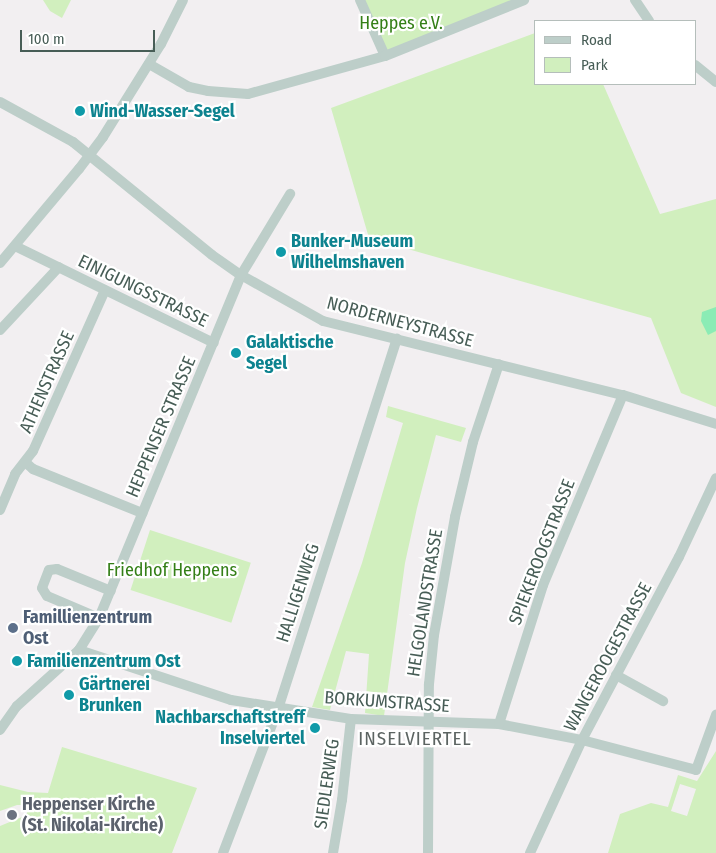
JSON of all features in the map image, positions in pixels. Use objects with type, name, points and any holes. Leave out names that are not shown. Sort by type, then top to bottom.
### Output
[{"type":"street","points":[[0,263],[90,154],[149,64],[183,0]]},
{"type":"street","points":[[360,0],[385,56]]},
{"type":"street","points":[[149,64],[189,87],[208,91],[248,94],[385,56],[524,0]]},
{"type":"street","points":[[635,0],[647,20]]},
{"type":"street","points":[[696,67],[716,82]]},
{"type":"street","name":"NORDERNEYSTRASSE","points":[[0,102],[73,142],[90,154],[182,232],[241,275],[323,321],[623,395],[716,424]]},
{"type":"street","name":"HEPPENSER STRASSE","points":[[0,730],[17,706],[79,650],[100,618],[241,275],[290,194]]},
{"type":"street","name":"EINIGUNGSSTRASSE","points":[[15,246],[214,343]]},
{"type":"street","name":"EINIGUNGSSTRASSE","points":[[0,330],[59,267]]},
{"type":"street","name":"ATHENSTRASSE","points":[[0,510],[15,474],[33,451],[105,290]]},
{"type":"street","name":"HALLIGENWEG","points":[[222,853],[278,709],[396,339]]},
{"type":"street","name":"HELGOLANDSTRASSE","points":[[428,853],[429,684],[434,635],[455,517],[473,442],[498,364]]},
{"type":"street","name":"SPIEKEROOGSTRASSE","points":[[499,724],[543,585],[623,395]]},
{"type":"street","points":[[25,462],[33,469],[142,513]]},
{"type":"street","name":"WANGEROOGESTRASSE","points":[[530,853],[582,740],[686,542],[716,478]]},
{"type":"street","points":[[100,618],[47,596],[42,588],[49,570],[57,569],[111,591]]},
{"type":"street","name":"BORKUMSTRASSE","points":[[79,650],[231,700],[278,709],[351,719],[499,724],[582,740],[696,770],[716,715]]},
{"type":"street","points":[[616,675],[663,701]]},
{"type":"street","name":"SIEDLERWEG","points":[[333,853],[342,800],[351,719]]},
{"type":"green space","points":[[43,0],[71,0],[62,18],[50,11]]},
{"type":"green space","name":"Heppes e.V.","points":[[363,0],[520,0],[388,52]]},
{"type":"green space","points":[[534,33],[534,85],[603,85],[660,214],[716,199],[716,407],[681,393],[651,318],[369,238],[331,108]]},
{"type":"green space","points":[[388,406],[466,428],[461,442],[436,435],[405,563],[384,716],[365,713],[369,654],[346,651],[330,710],[312,707],[362,563],[403,423],[386,417]]},
{"type":"green space","name":"Friedhof Heppens","points":[[150,530],[251,563],[231,623],[131,590]]},
{"type":"green space","points":[[62,747],[197,788],[172,853],[0,853],[0,826],[22,817],[27,813],[27,809],[23,805],[17,805],[0,811],[0,785],[28,792],[48,793]]},
{"type":"green space","points":[[716,751],[716,853],[608,853],[620,814],[651,803],[668,807],[678,775],[697,781]],"holes":[[[680,784],[696,789],[687,816],[671,811]]]},
{"type":"shaded area","points":[[716,307],[716,331],[708,335],[701,321],[702,312]]},
{"type":"place","name":"Wind-Wasser-Segel","points":[[80,111]]},
{"type":"place","name":"Bunker-Museum Wilhelmshaven","points":[[281,252]]},
{"type":"place","name":"Galaktische Segel","points":[[236,353]]},
{"type":"place","name":"Famillienzentrum Ost","points":[[13,628]]},
{"type":"place","name":"Familienzentrum Ost","points":[[17,661]]},
{"type":"place","name":"Gärtnerei Brunken","points":[[69,695]]},
{"type":"place","name":"Nachbarschaftstreff Inselviertel","points":[[315,728]]},
{"type":"place","name":"Heppenser Kirche (St. Nikolai-Kirche)","points":[[12,815]]},
{"type":"district","name":"INSELVIERTEL","points":[[415,739]]}]
